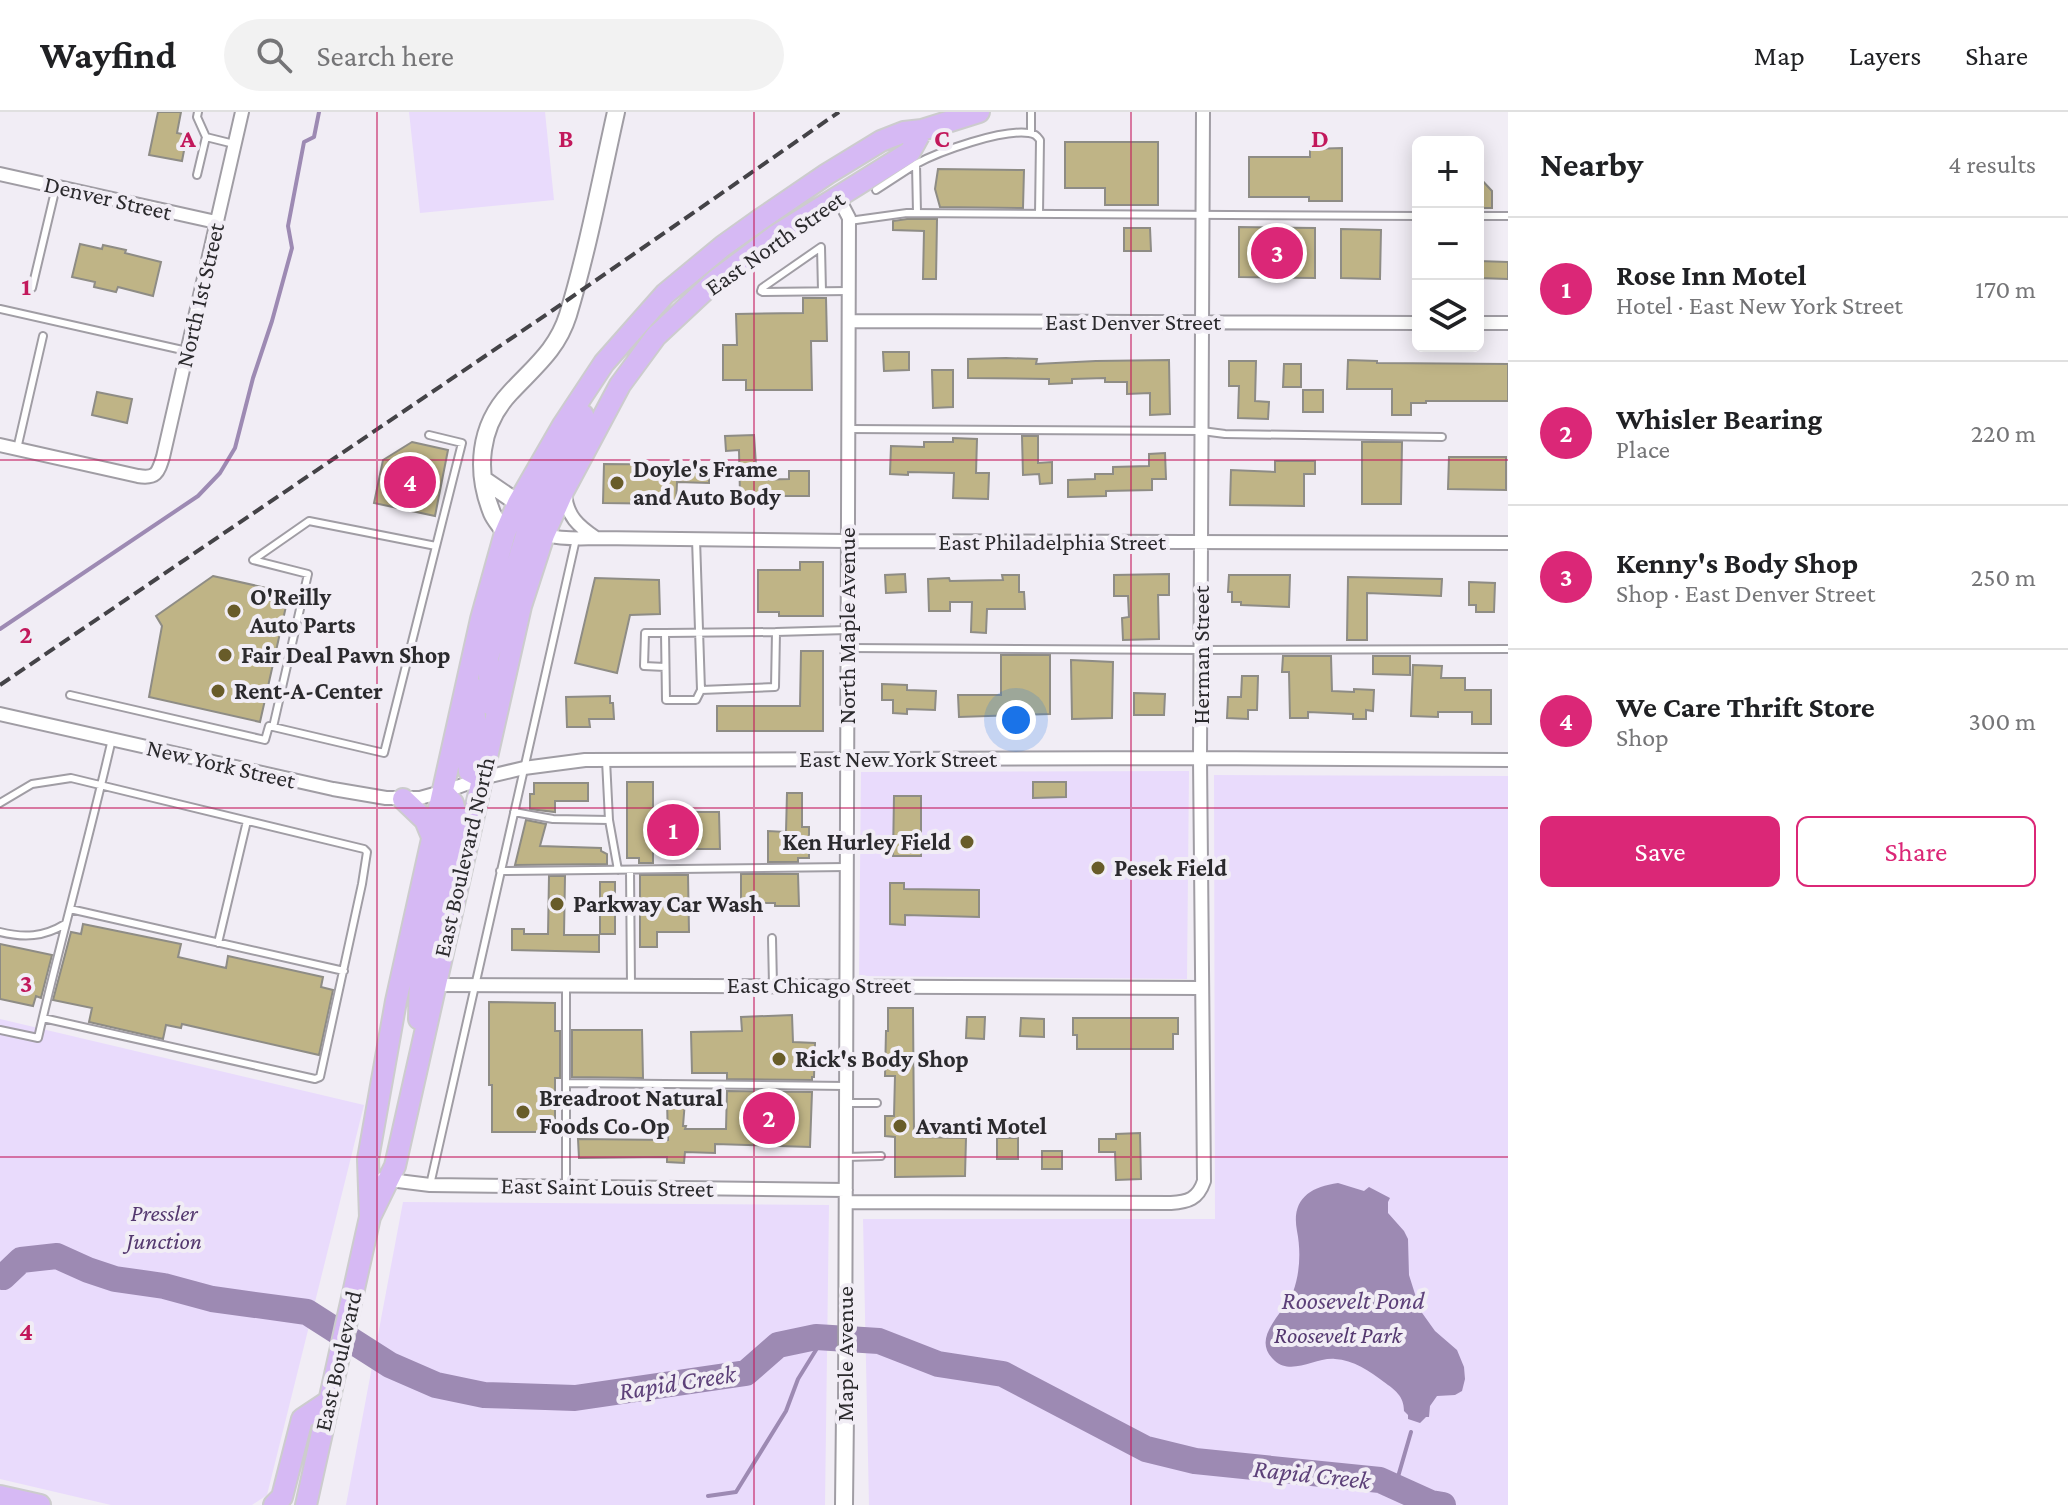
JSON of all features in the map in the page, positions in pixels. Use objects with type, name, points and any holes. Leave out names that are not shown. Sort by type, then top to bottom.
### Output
[{"type":"main road","name":"East North Street","points":[[518,503],[563,425],[604,363],[665,294],[723,246],[827,174],[881,141],[979,112]]},
{"type":"main road","name":"East North Street","points":[[544,535],[564,490],[620,385],[656,336],[716,280],[775,236],[910,152],[913,131]]},
{"type":"main road","points":[[544,535],[540,530],[537,510],[581,420],[604,363]]},
{"type":"main road","points":[[493,731],[488,658],[527,532],[528,518],[518,503]]},
{"type":"main road","name":"East Boulevard North","points":[[378,1179],[383,1175],[381,1150],[391,1093],[389,1040],[396,1001],[481,619],[505,533],[518,503]]},
{"type":"main road","name":"East Boulevard North","points":[[378,1179],[395,1166],[521,606],[544,535]]},
{"type":"main road","points":[[470,668],[476,728],[468,764],[469,771],[482,778]]},
{"type":"main road","points":[[419,1060],[420,967],[455,811],[453,803],[443,792]]},
{"type":"main road","points":[[403,799],[425,820],[432,837]]},
{"type":"main road","name":"East Boulevard","points":[[306,1505],[378,1179]]},
{"type":"main road","points":[[274,1505],[282,1497],[302,1419],[329,1401]]},
{"type":"main road","points":[[0,1496],[40,1505]]},
{"type":"street","name":"North 1st Street","points":[[17,449],[148,478],[154,475],[163,457],[242,112]]},
{"type":"street","points":[[505,533],[492,512],[483,479],[483,447],[492,417],[500,404],[546,356],[562,331],[616,112]]},
{"type":"street","name":"Herman Street","points":[[1196,1196],[1204,1181],[1200,758],[1203,112]]},
{"type":"street","name":"Denver Street","points":[[0,174],[216,222]]},
{"type":"street","name":"North Maple Avenue","points":[[838,197],[849,221],[847,1196]]},
{"type":"street","name":"East Denver Street","points":[[849,321],[1412,323]]},
{"type":"street","points":[[1484,323],[1508,323]]},
{"type":"street","points":[[0,445],[17,449]]},
{"type":"street","points":[[483,479],[518,503]]},
{"type":"street","points":[[564,490],[571,516],[596,538]]},
{"type":"street","name":"East Philadelphia Street","points":[[544,535],[576,539],[1508,543]]},
{"type":"street","name":"New York Street","points":[[0,714],[333,789],[386,798],[424,797],[482,778]]},
{"type":"street","name":"East New York Street","points":[[482,778],[524,768],[585,760],[1508,760]]},
{"type":"street","name":"East Chicago Street","points":[[436,985],[1201,988]]},
{"type":"street","name":"East Saint Louis Street","points":[[378,1179],[430,1185],[1171,1203],[1189,1201],[1196,1196]]},
{"type":"street","name":"Maple Avenue","points":[[844,1505],[847,1196]]},
{"type":"lane","points":[[197,175],[206,137],[197,117],[198,112]]},
{"type":"lane","points":[[1031,112],[1031,133]]},
{"type":"lane","points":[[876,190],[929,157],[998,135],[1031,133],[1040,140],[1039,214]]},
{"type":"lane","points":[[206,137],[234,144]]},
{"type":"lane","points":[[916,164],[917,213]]},
{"type":"lane","points":[[32,288],[56,187]]},
{"type":"lane","points":[[849,221],[917,213],[1412,216]]},
{"type":"lane","points":[[1484,216],[1508,216]]},
{"type":"lane","points":[[822,291],[821,247],[761,291],[763,292],[849,291]]},
{"type":"lane","points":[[0,309],[187,351]]},
{"type":"lane","points":[[17,449],[43,336]]},
{"type":"lane","points":[[847,429],[1202,431],[1225,434],[1442,437]]},
{"type":"lane","points":[[70,695],[265,740],[269,726],[384,753],[462,443],[429,435]]},
{"type":"lane","points":[[273,727],[308,574],[253,560],[309,521],[436,546]]},
{"type":"lane","points":[[430,1185],[576,539]]},
{"type":"lane","points":[[665,633],[666,700],[696,700],[701,690],[696,539]]},
{"type":"lane","points":[[665,667],[644,666],[645,633],[847,630]]},
{"type":"lane","points":[[701,690],[775,687],[776,632]]},
{"type":"lane","points":[[847,648],[1508,649]]},
{"type":"lane","points":[[0,1030],[38,1038],[112,739]]},
{"type":"lane","points":[[606,760],[609,820],[618,870]]},
{"type":"lane","points":[[0,803],[32,784],[71,778],[367,852],[320,1077],[315,1079],[43,1018]]},
{"type":"lane","points":[[514,812],[553,819],[609,820]]},
{"type":"lane","points":[[218,943],[247,821]]},
{"type":"lane","points":[[500,871],[846,867]]},
{"type":"lane","points":[[630,870],[631,985]]},
{"type":"lane","points":[[70,909],[344,971]]},
{"type":"lane","points":[[0,932],[32,937],[53,932],[66,923]]},
{"type":"lane","points":[[772,938],[773,985]]},
{"type":"lane","points":[[566,986],[566,1187]]},
{"type":"lane","points":[[566,1083],[846,1086]]},
{"type":"lane","points":[[846,1103],[877,1103]]},
{"type":"lane","points":[[846,1157],[881,1156]]},
{"type":"green space","points":[[409,112],[545,112],[554,200],[420,213]]},
{"type":"green space","points":[[1189,771],[1187,979],[859,976],[861,772]]},
{"type":"green space","name":"Roosevelt Park","points":[[1214,775],[1508,776],[1508,1505],[869,1505],[863,1219],[1215,1219]]},
{"type":"green space","name":"Pressler Junction","points":[[0,1019],[364,1105],[267,1495],[252,1505],[111,1505],[0,1479]]},
{"type":"green space","points":[[403,1202],[829,1205],[825,1505],[346,1505]]},
{"type":"water","name":"Roosevelt Pond","points":[[1338,1183],[1364,1191],[1369,1187],[1390,1198],[1388,1213],[1408,1239],[1409,1275],[1420,1310],[1435,1331],[1457,1350],[1464,1367],[1462,1391],[1455,1395],[1437,1396],[1430,1406],[1429,1417],[1420,1423],[1408,1419],[1401,1397],[1395,1391],[1355,1364],[1328,1359],[1289,1367],[1275,1361],[1268,1352],[1267,1335],[1289,1300],[1297,1277],[1299,1254],[1296,1220],[1300,1203],[1311,1192]]},
{"type":"building","points":[[158,112],[181,112],[177,133],[187,135],[182,161],[149,155]]},
{"type":"building","points":[[1065,142],[1158,142],[1158,205],[1105,205],[1105,188],[1065,188]]},
{"type":"building","points":[[1342,148],[1342,201],[1309,201],[1309,197],[1249,197],[1249,157],[1310,157],[1310,149]]},
{"type":"building","points":[[938,169],[1024,170],[1023,208],[940,207],[935,189]]},
{"type":"building","points":[[1484,182],[1492,191],[1492,208],[1484,208]]},
{"type":"building","points":[[937,219],[936,279],[923,279],[924,231],[893,230],[893,221]]},
{"type":"building","points":[[1239,227],[1315,228],[1315,278],[1239,277]]},
{"type":"building","points":[[1124,228],[1150,228],[1151,251],[1124,251]]},
{"type":"building","points":[[1341,229],[1381,230],[1380,279],[1341,278]]},
{"type":"building","points":[[80,244],[126,250],[125,253],[161,262],[153,296],[118,287],[116,292],[94,287],[95,282],[72,277]]},
{"type":"building","points":[[1484,261],[1508,262],[1508,279],[1484,278]]},
{"type":"building","points":[[803,298],[826,298],[827,341],[811,341],[812,390],[746,390],[746,380],[723,380],[723,345],[737,345],[736,314],[803,313]]},
{"type":"building","points":[[883,352],[909,352],[909,370],[884,371]]},
{"type":"building","points":[[968,359],[1037,359],[1036,364],[1169,360],[1170,414],[1150,415],[1150,393],[1127,394],[1127,382],[1105,382],[1105,378],[1072,379],[1072,383],[1049,384],[1049,379],[968,378]]},
{"type":"building","points":[[1348,360],[1508,364],[1508,401],[1426,401],[1411,403],[1411,415],[1392,415],[1392,389],[1347,389]]},
{"type":"building","points":[[1229,361],[1256,361],[1255,401],[1269,402],[1268,419],[1238,418],[1239,386],[1229,386]]},
{"type":"building","points":[[1284,364],[1301,364],[1301,387],[1283,387]]},
{"type":"building","points":[[932,370],[953,370],[953,407],[933,408]]},
{"type":"building","points":[[1303,390],[1323,390],[1323,412],[1303,412]]},
{"type":"building","points":[[97,392],[132,399],[127,423],[92,415]]},
{"type":"building","points":[[754,435],[757,480],[789,479],[789,471],[809,471],[809,496],[740,496],[739,450],[726,451],[725,436]]},
{"type":"building","points":[[1022,436],[1038,436],[1038,463],[1052,462],[1052,483],[1040,484],[1039,474],[1023,475]]},
{"type":"building","points":[[953,438],[977,439],[976,473],[989,473],[988,499],[953,498],[954,473],[890,474],[891,446],[924,447],[924,442],[953,442]]},
{"type":"building","points":[[412,442],[448,450],[435,516],[374,503],[383,460]]},
{"type":"building","points":[[1362,442],[1402,442],[1401,504],[1362,504]]},
{"type":"building","points":[[1165,453],[1166,479],[1152,479],[1152,490],[1106,491],[1106,496],[1068,497],[1068,480],[1095,479],[1095,474],[1113,474],[1113,467],[1149,466],[1149,454]]},
{"type":"building","points":[[1449,457],[1506,457],[1506,490],[1448,489]]},
{"type":"building","points":[[1275,461],[1315,461],[1315,474],[1304,474],[1304,506],[1230,505],[1231,470],[1275,472]]},
{"type":"building","points":[[604,464],[709,465],[709,483],[677,482],[676,504],[603,503]]},
{"type":"building","points":[[800,562],[823,562],[823,616],[779,616],[779,612],[758,612],[758,570],[800,570]]},
{"type":"building","points":[[905,574],[906,592],[886,593],[885,575]]},
{"type":"building","points":[[1169,574],[1169,595],[1158,595],[1159,639],[1123,640],[1122,618],[1129,617],[1128,596],[1114,596],[1114,575]]},
{"type":"building","points":[[1002,575],[1019,575],[1019,592],[1024,592],[1025,609],[987,609],[986,633],[971,632],[972,602],[950,602],[950,611],[929,611],[928,579],[1003,580]]},
{"type":"building","points":[[1229,575],[1290,575],[1289,607],[1232,602],[1232,592],[1228,592]]},
{"type":"building","points":[[213,576],[289,593],[260,722],[149,697],[162,626],[156,616]]},
{"type":"building","points":[[1348,577],[1442,579],[1441,596],[1367,593],[1367,640],[1347,640]]},
{"type":"building","points":[[595,578],[659,580],[660,614],[630,615],[617,673],[575,663]]},
{"type":"building","points":[[1469,582],[1495,583],[1494,612],[1476,612],[1476,605],[1469,605]]},
{"type":"building","points":[[801,651],[823,651],[823,731],[717,731],[717,706],[800,706]]},
{"type":"building","points":[[1001,655],[1050,655],[1050,714],[959,717],[958,695],[1001,695]]},
{"type":"building","points":[[1283,656],[1331,656],[1332,691],[1374,690],[1373,711],[1366,710],[1366,719],[1353,719],[1353,714],[1308,712],[1308,718],[1290,718],[1289,672],[1282,672]]},
{"type":"building","points":[[1373,656],[1410,656],[1410,675],[1373,674]]},
{"type":"building","points":[[1071,660],[1113,662],[1112,718],[1072,719]]},
{"type":"building","points":[[1413,665],[1442,666],[1441,678],[1465,678],[1465,690],[1491,690],[1491,724],[1472,724],[1472,712],[1438,712],[1438,717],[1411,716]]},
{"type":"building","points":[[1242,676],[1258,676],[1257,710],[1248,710],[1248,719],[1227,718],[1228,697],[1241,697]]},
{"type":"building","points":[[882,684],[907,685],[907,690],[936,691],[935,710],[907,709],[907,714],[893,713],[893,700],[882,700]]},
{"type":"building","points":[[1134,693],[1165,694],[1164,715],[1134,715]]},
{"type":"building","points":[[610,696],[614,719],[589,719],[590,727],[567,727],[566,697]]},
{"type":"building","points":[[627,782],[653,782],[653,812],[719,812],[720,849],[653,849],[653,863],[639,863],[639,858],[627,858]]},
{"type":"building","points":[[1033,782],[1066,782],[1066,797],[1033,798]]},
{"type":"building","points":[[534,783],[588,783],[588,801],[555,801],[555,812],[530,809]]},
{"type":"building","points":[[787,793],[802,793],[802,827],[809,827],[809,858],[798,858],[798,862],[768,862],[768,831],[786,832]]},
{"type":"building","points":[[894,796],[921,796],[921,856],[893,856]]},
{"type":"building","points":[[526,820],[546,824],[540,846],[601,848],[607,854],[607,864],[515,865]]},
{"type":"building","points":[[741,874],[798,874],[799,906],[741,903]]},
{"type":"building","points":[[640,875],[688,875],[689,932],[657,932],[657,947],[640,947]]},
{"type":"building","name":"Parkway Car Wash","points":[[549,876],[565,876],[564,935],[599,935],[599,952],[512,950],[512,929],[524,929],[524,934],[548,934]]},
{"type":"building","points":[[600,882],[615,882],[615,934],[600,934]]},
{"type":"building","points":[[890,883],[904,883],[904,889],[979,890],[979,917],[905,915],[905,925],[890,924]]},
{"type":"building","points":[[83,924],[181,944],[178,957],[226,968],[228,956],[323,977],[321,987],[333,990],[319,1055],[182,1024],[181,1028],[166,1025],[163,1039],[89,1022],[92,1008],[53,1000],[71,932],[81,934]]},
{"type":"building","points":[[0,944],[52,955],[41,998],[36,996],[33,1006],[0,999]]},
{"type":"building","points":[[489,1002],[555,1003],[555,1031],[560,1031],[560,1078],[555,1078],[555,1132],[492,1132]]},
{"type":"building","points":[[888,1008],[913,1008],[914,1137],[966,1138],[965,1176],[895,1177],[895,1137],[885,1136],[885,1116],[894,1116],[895,1076],[885,1076]]},
{"type":"building","points":[[792,1015],[793,1042],[815,1043],[812,1080],[727,1079],[727,1073],[692,1073],[691,1032],[742,1031],[741,1017]]},
{"type":"building","points":[[967,1017],[985,1017],[984,1039],[966,1038]]},
{"type":"building","points":[[1021,1018],[1044,1019],[1044,1037],[1020,1036]]},
{"type":"building","points":[[1073,1018],[1178,1018],[1178,1034],[1173,1034],[1173,1049],[1077,1049]]},
{"type":"building","points":[[572,1030],[642,1030],[643,1078],[572,1077]]},
{"type":"building","points":[[727,1091],[812,1092],[810,1147],[715,1144],[715,1153],[685,1152],[684,1163],[667,1162],[667,1157],[579,1158],[578,1139],[668,1140],[667,1100],[685,1101],[685,1129],[726,1129]]},
{"type":"building","points":[[1140,1133],[1141,1179],[1116,1180],[1115,1152],[1099,1152],[1099,1139],[1116,1139],[1116,1134]]},
{"type":"building","points":[[997,1138],[1018,1138],[1018,1159],[997,1159]]},
{"type":"building","points":[[1042,1151],[1062,1151],[1062,1169],[1042,1169]]},
{"type":"waterway","points":[[0,629],[198,496],[220,473],[235,448],[272,321],[292,248],[288,226],[304,142],[314,137],[319,112]]},
{"type":"waterway","name":"Rapid Creek","points":[[0,1276],[3,1277],[21,1260],[57,1256],[115,1279],[164,1286],[212,1299],[307,1312],[390,1365],[436,1385],[484,1395],[575,1398],[746,1373],[778,1345],[816,1337],[879,1341],[938,1364],[1003,1374],[1146,1449],[1195,1461],[1380,1480],[1431,1503],[1443,1505]]},
{"type":"waterway","points":[[708,1496],[736,1492],[786,1411],[798,1379],[824,1337]]},
{"type":"waterway","points":[[1395,1487],[1411,1432]]},
{"type":"railway","points":[[0,685],[839,112]]},
{"type":"place","name":"Kenny's Body Shop","points":[[1277,253]]},
{"type":"place","name":"We Care Thrift Store","points":[[410,482]]},
{"type":"place","name":"Doyle's Frame and Auto Body","points":[[617,483]]},
{"type":"place","name":"O'Reilly Auto Parts","points":[[234,611]]},
{"type":"place","name":"Fair Deal Pawn Shop","points":[[225,655]]},
{"type":"place","name":"Rent-A-Center","points":[[218,691]]},
{"type":"place","name":"Rose Inn Motel","points":[[673,830]]},
{"type":"place","name":"Ken Hurley Field","points":[[967,842]]},
{"type":"place","name":"Pesek Field","points":[[1098,868]]},
{"type":"place","name":"Parkway Car Wash","points":[[557,904]]},
{"type":"place","name":"Rick's Body Shop","points":[[779,1059]]},
{"type":"place","name":"Breadroot Natural Foods Co-Op","points":[[523,1112]]},
{"type":"place","name":"Whisler Bearing","points":[[769,1118]]},
{"type":"place","name":"Avanti Motel","points":[[900,1126]]}]
